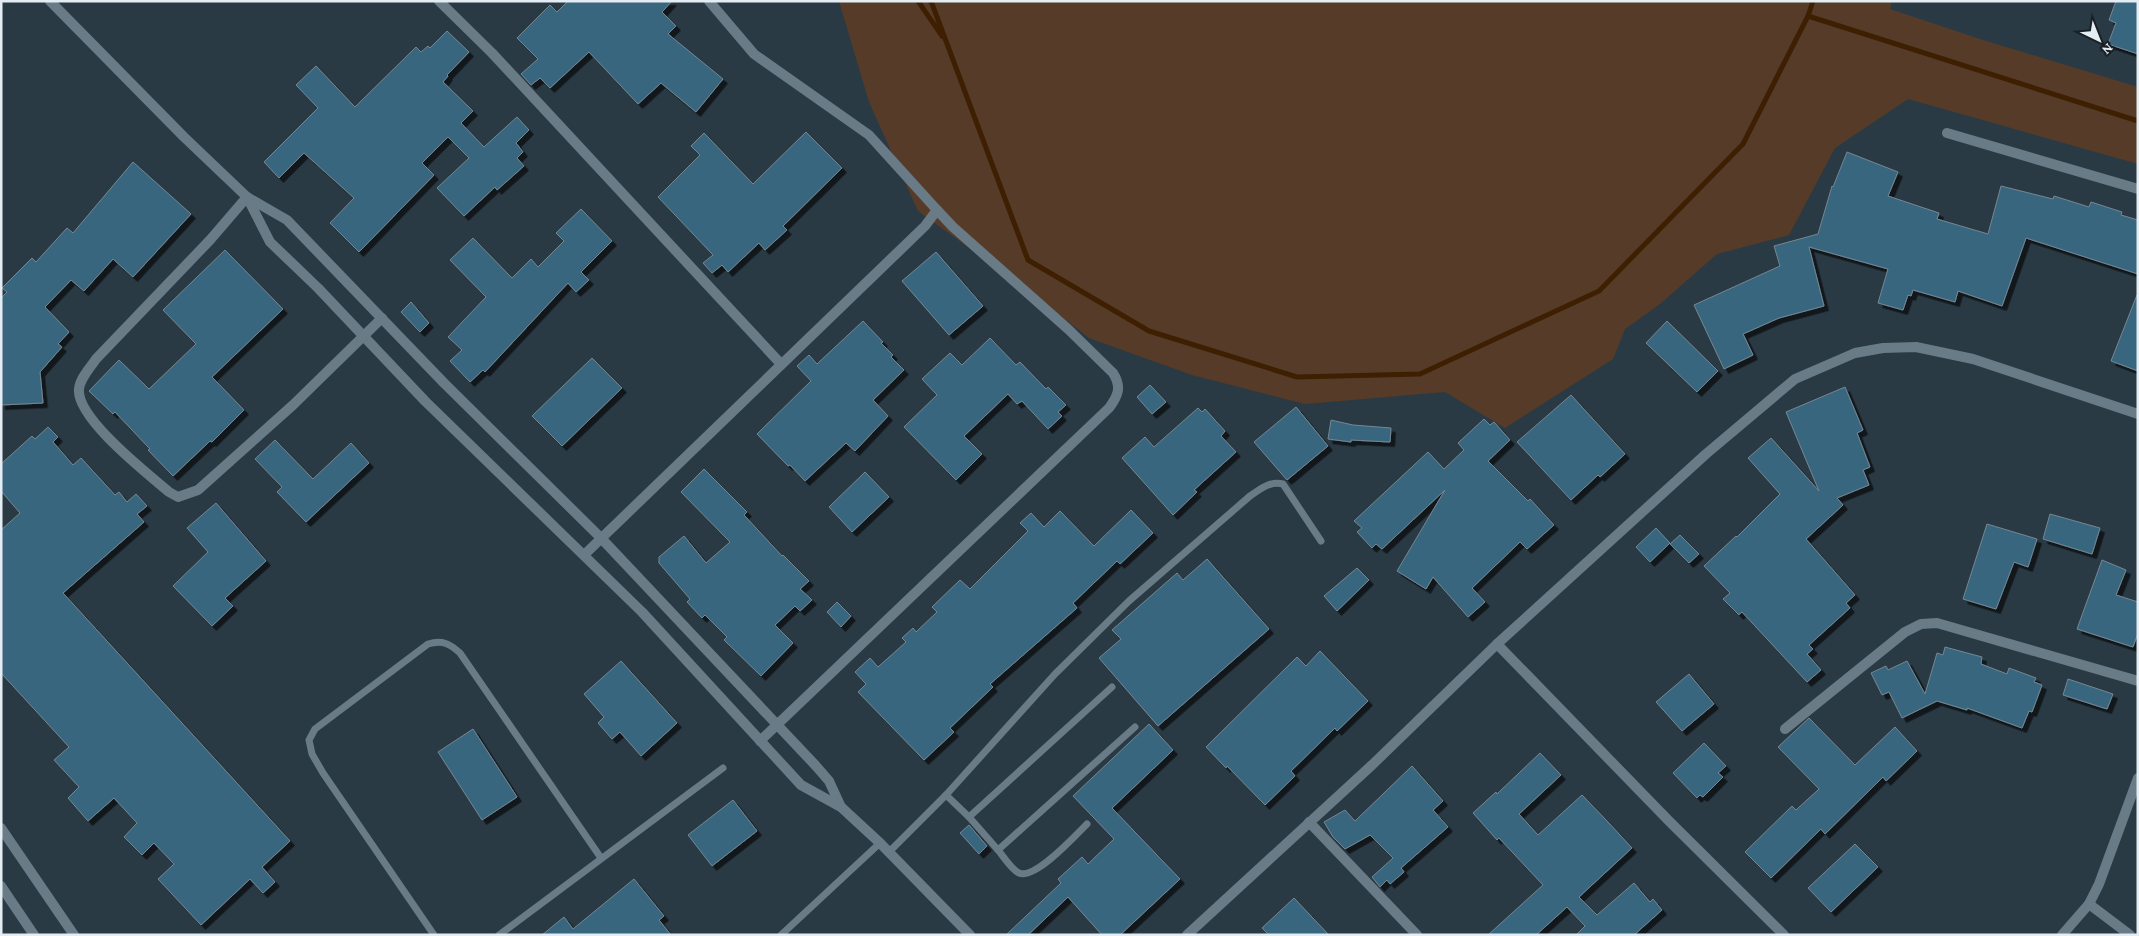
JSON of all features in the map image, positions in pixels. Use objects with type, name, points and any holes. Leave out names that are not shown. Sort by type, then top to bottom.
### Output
[{"type":"street","points":[[50,1],[184,136],[248,197],[287,220],[444,383],[601,538],[829,781],[841,807]]},
{"type":"street","points":[[439,1],[492,53],[781,364]]},
{"type":"street","points":[[709,1],[754,54],[869,135],[953,228],[1068,329],[1118,380],[1118,397],[1109,408],[760,742]]},
{"type":"street","points":[[1946,133],[2138,189]]},
{"type":"street","points":[[248,197],[264,234],[270,242],[364,335],[425,401],[642,612],[801,785],[841,807],[880,843],[970,935]]},
{"type":"street","points":[[248,197],[210,240],[96,359],[84,375],[78,389],[83,407],[95,425],[169,492],[178,497],[198,490],[293,405],[382,318]]},
{"type":"street","points":[[584,555],[926,226],[937,210]]},
{"type":"street","points":[[1187,935],[1372,765],[1497,644],[1706,454],[1795,379],[1855,353],[1883,348],[1916,347],[1973,359],[2138,414]]},
{"type":"street","points":[[1785,729],[1905,632],[1921,624],[1937,623],[2138,681]]},
{"type":"street","points":[[1497,644],[1669,821],[1784,935]]},
{"type":"street","points":[[2062,935],[2089,904],[2109,860],[2138,778]]},
{"type":"street","points":[[1309,822],[1417,935]]},
{"type":"street","points":[[1,828],[74,935]]},
{"type":"street","points":[[1,886],[34,935]]},
{"type":"street","points":[[2089,904],[2130,935]]},
{"type":"lane","points":[[888,853],[946,796],[1055,674],[1129,601],[1250,496],[1268,484],[1275,482],[1283,484],[1321,542]]},
{"type":"lane","points":[[434,935],[323,773],[312,754],[309,740],[316,729],[428,644],[439,641],[450,645],[460,653],[601,858]]},
{"type":"lane","points":[[969,817],[1112,687]]},
{"type":"lane","points":[[998,850],[1135,726]]},
{"type":"lane","points":[[499,935],[723,768]]},
{"type":"lane","points":[[946,796],[969,817],[1017,872],[1025,874],[1038,870],[1087,824]]},
{"type":"lane","points":[[781,935],[880,843]]},
{"type":"shaded area","points":[[839,1],[1892,1],[1890,9],[1983,40],[2138,87],[2138,164],[1908,99],[1835,148],[1789,235],[1717,254],[1660,304],[1625,329],[1613,359],[1505,428],[1445,392],[1305,404],[1192,375],[1089,338],[1029,291],[918,211],[869,102]]},
{"type":"building","points":[[568,1],[672,1],[662,12],[676,26],[668,34],[723,79],[696,112],[661,83],[638,104],[589,52],[550,88],[540,78],[531,85],[521,74],[538,59],[517,38],[550,5],[557,12]]},
{"type":"building","points":[[2116,1],[2138,1],[2138,54],[2108,44],[2116,23],[2109,20]]},
{"type":"building","points":[[447,31],[469,52],[447,75],[443,82],[473,111],[461,123],[484,147],[517,117],[529,130],[516,143],[523,152],[517,158],[524,166],[497,190],[495,187],[464,216],[437,188],[469,158],[448,137],[422,163],[434,175],[359,252],[330,223],[354,198],[304,153],[279,178],[264,162],[318,108],[296,85],[316,66],[355,107],[416,47],[421,52],[428,46],[430,48]]},
{"type":"building","points":[[806,132],[842,168],[783,226],[787,230],[765,250],[759,243],[728,272],[722,265],[712,273],[703,263],[713,255],[658,197],[700,155],[691,146],[704,133],[753,184]]},
{"type":"building","points":[[1847,152],[1898,172],[1888,196],[1939,213],[1937,219],[1988,234],[2001,186],[2053,199],[2054,196],[2089,207],[2091,202],[2122,212],[2121,215],[2138,220],[2138,274],[2026,238],[2002,306],[1958,291],[1955,302],[1913,290],[1911,296],[1908,295],[1903,310],[1878,303],[1888,269],[1809,247],[1824,306],[1779,318],[1743,334],[1753,355],[1724,369],[1694,305],[1780,266],[1774,246],[1818,234],[1832,186]]},
{"type":"building","points":[[133,162],[191,214],[133,277],[113,259],[84,291],[71,280],[45,307],[69,332],[58,344],[62,347],[40,372],[43,403],[1,405],[1,298],[7,292],[2,288],[32,258],[36,262],[67,228],[73,233]]},
{"type":"building","points":[[581,209],[612,241],[581,272],[589,280],[576,292],[568,283],[485,372],[483,370],[470,382],[450,361],[462,350],[448,337],[486,297],[450,260],[473,238],[512,278],[531,259],[538,267],[564,241],[556,233]]},
{"type":"building","points":[[225,250],[283,309],[212,377],[244,410],[212,442],[210,441],[173,476],[115,412],[113,414],[89,391],[119,360],[149,389],[196,344],[163,310]]},
{"type":"building","points":[[936,252],[983,306],[949,335],[902,281]]},
{"type":"building","points":[[2138,295],[2138,371],[2111,361]]},
{"type":"building","points":[[411,302],[429,323],[420,332],[401,312]]},
{"type":"building","points":[[863,321],[883,342],[881,343],[893,355],[891,357],[904,370],[873,400],[888,416],[855,451],[846,443],[805,481],[757,434],[811,381],[797,366],[809,355],[817,364]]},
{"type":"building","points":[[1667,321],[1718,371],[1697,392],[1646,343]]},
{"type":"building","points":[[990,338],[1016,365],[1020,362],[1046,389],[1048,387],[1066,405],[1058,412],[1062,416],[1048,429],[1022,401],[1017,404],[1008,394],[964,436],[982,454],[956,480],[904,427],[937,395],[922,379],[950,353],[962,365]]},
{"type":"building","points":[[592,358],[622,388],[562,446],[532,416]]},
{"type":"building","points":[[1150,385],[1166,402],[1152,414],[1137,397]]},
{"type":"building","points":[[1845,387],[1863,430],[1857,433],[1870,467],[1863,470],[1869,485],[1837,498],[1843,505],[1806,539],[1855,595],[1846,603],[1850,608],[1809,645],[1813,649],[1807,654],[1821,670],[1807,682],[1742,612],[1739,615],[1723,599],[1730,593],[1704,566],[1737,537],[1780,494],[1748,458],[1771,438],[1819,491],[1786,412]]},
{"type":"building","points":[[1571,395],[1625,454],[1600,477],[1598,475],[1571,500],[1517,442]]},
{"type":"building","points":[[1296,407],[1328,446],[1287,480],[1254,442]]},
{"type":"building","points":[[1198,408],[1202,412],[1205,409],[1225,431],[1221,436],[1236,452],[1194,490],[1197,492],[1173,515],[1122,458],[1145,437],[1154,447]]},
{"type":"building","points":[[1484,419],[1490,425],[1494,422],[1510,440],[1488,461],[1528,501],[1530,499],[1554,525],[1527,549],[1520,542],[1472,588],[1485,602],[1468,617],[1433,577],[1426,589],[1397,571],[1445,490],[1382,549],[1376,544],[1372,548],[1357,532],[1362,528],[1354,521],[1428,452],[1444,469],[1464,450],[1458,443]]},
{"type":"building","points":[[1331,420],[1353,425],[1391,428],[1390,442],[1351,440],[1351,442],[1328,439]]},
{"type":"building","points":[[48,427],[58,437],[53,442],[73,465],[81,458],[115,495],[119,492],[127,502],[136,494],[147,506],[137,514],[144,522],[63,593],[290,841],[262,867],[275,882],[263,893],[250,879],[201,925],[158,879],[174,864],[154,843],[142,855],[124,837],[137,823],[114,798],[88,821],[68,798],[79,787],[54,760],[69,747],[1,673],[1,530],[20,513],[1,491],[1,464],[32,436],[35,439]]},
{"type":"building","points":[[275,440],[313,479],[351,443],[369,463],[306,522],[277,492],[282,487],[255,459]]},
{"type":"building","points":[[704,469],[747,512],[744,515],[782,556],[809,581],[800,589],[812,600],[800,611],[795,606],[775,625],[793,643],[761,676],[724,640],[727,637],[705,615],[702,618],[687,602],[690,599],[659,563],[659,557],[684,536],[706,563],[730,542],[681,492]]},
{"type":"building","points":[[865,472],[889,497],[852,532],[829,507]]},
{"type":"building","points":[[216,503],[266,561],[225,598],[233,606],[212,626],[173,586],[208,552],[187,528]]},
{"type":"building","points":[[1131,510],[1153,533],[1120,564],[1117,561],[1073,603],[1077,608],[990,684],[993,687],[950,728],[954,732],[924,760],[858,692],[866,684],[855,672],[870,658],[878,667],[906,642],[902,638],[913,628],[916,632],[937,612],[932,607],[960,580],[970,589],[1028,531],[1020,523],[1031,513],[1044,527],[1060,511],[1094,546]]},
{"type":"building","points":[[2050,514],[2100,528],[2092,554],[2043,539]]},
{"type":"building","points":[[1987,524],[2037,539],[2028,567],[2014,562],[1996,609],[1963,599]]},
{"type":"building","points":[[1656,528],[1670,543],[1650,562],[1636,547]]},
{"type":"building","points":[[1680,535],[1699,554],[1689,563],[1670,544]]},
{"type":"building","points":[[1207,559],[1269,629],[1158,726],[1099,658],[1121,639],[1112,630],[1177,573],[1183,580]]},
{"type":"building","points":[[2102,560],[2126,570],[2116,595],[2138,602],[2138,633],[2133,647],[2077,629]]},
{"type":"building","points":[[1357,568],[1369,580],[1337,611],[1324,596]]},
{"type":"building","points":[[837,602],[851,616],[841,627],[827,612]]},
{"type":"building","points":[[1945,647],[1982,657],[1981,664],[2007,674],[2009,668],[2036,678],[2034,682],[2042,685],[2032,712],[2029,711],[2022,728],[1967,708],[1967,710],[1937,701],[1902,718],[1889,692],[1882,695],[1871,673],[1886,666],[1888,670],[1907,661],[1925,694],[1937,653],[1943,655]]},
{"type":"building","points":[[1320,651],[1368,701],[1337,731],[1335,728],[1291,771],[1295,776],[1265,805],[1206,747],[1297,657],[1306,666]]},
{"type":"building","points":[[621,661],[677,723],[641,756],[620,732],[612,739],[598,723],[604,717],[584,694]]},
{"type":"building","points":[[1689,674],[1714,704],[1682,731],[1656,702]]},
{"type":"building","points":[[2068,679],[2113,694],[2107,709],[2063,695]]},
{"type":"building","points":[[1809,718],[1855,765],[1895,727],[1917,751],[1886,781],[1883,777],[1825,834],[1821,829],[1771,878],[1745,852],[1792,806],[1796,810],[1819,789],[1778,747]]},
{"type":"building","points":[[1149,724],[1173,750],[1112,808],[1180,879],[1120,935],[1102,935],[1068,897],[1028,935],[1006,935],[1061,883],[1058,879],[1082,857],[1088,864],[1114,839],[1073,796]]},
{"type":"building","points":[[473,729],[517,797],[482,820],[438,752]]},
{"type":"building","points":[[1704,743],[1726,766],[1718,773],[1723,777],[1703,797],[1700,795],[1697,798],[1673,773]]},
{"type":"building","points":[[1540,753],[1561,775],[1519,814],[1538,835],[1582,795],[1608,822],[1632,848],[1579,897],[1597,915],[1634,883],[1650,902],[1653,899],[1662,910],[1634,935],[1576,935],[1585,926],[1567,907],[1536,935],[1488,935],[1543,885],[1499,838],[1497,840],[1473,813],[1496,792],[1497,794]]},
{"type":"building","points":[[1412,766],[1443,801],[1433,810],[1448,827],[1401,868],[1404,872],[1390,884],[1387,880],[1380,887],[1372,877],[1393,858],[1370,835],[1345,849],[1333,837],[1324,822],[1345,810],[1355,821]]},
{"type":"building","points":[[733,800],[757,831],[712,866],[688,835]]},
{"type":"building","points":[[969,825],[987,846],[979,854],[960,833]]},
{"type":"building","points":[[1855,844],[1878,867],[1831,912],[1808,888]]},
{"type":"building","points":[[634,879],[664,916],[659,920],[671,935],[542,935],[564,917],[573,929]]},
{"type":"building","points":[[1294,898],[1329,935],[1269,935],[1262,928]]},
{"type":"waterway","points":[[918,1],[942,36]]},
{"type":"waterway","points":[[931,1],[1028,260],[1149,331],[1297,377],[1420,374],[1599,291],[1743,144],[1808,16],[1813,1]]},
{"type":"waterway","points":[[1808,16],[2138,121]]}]
